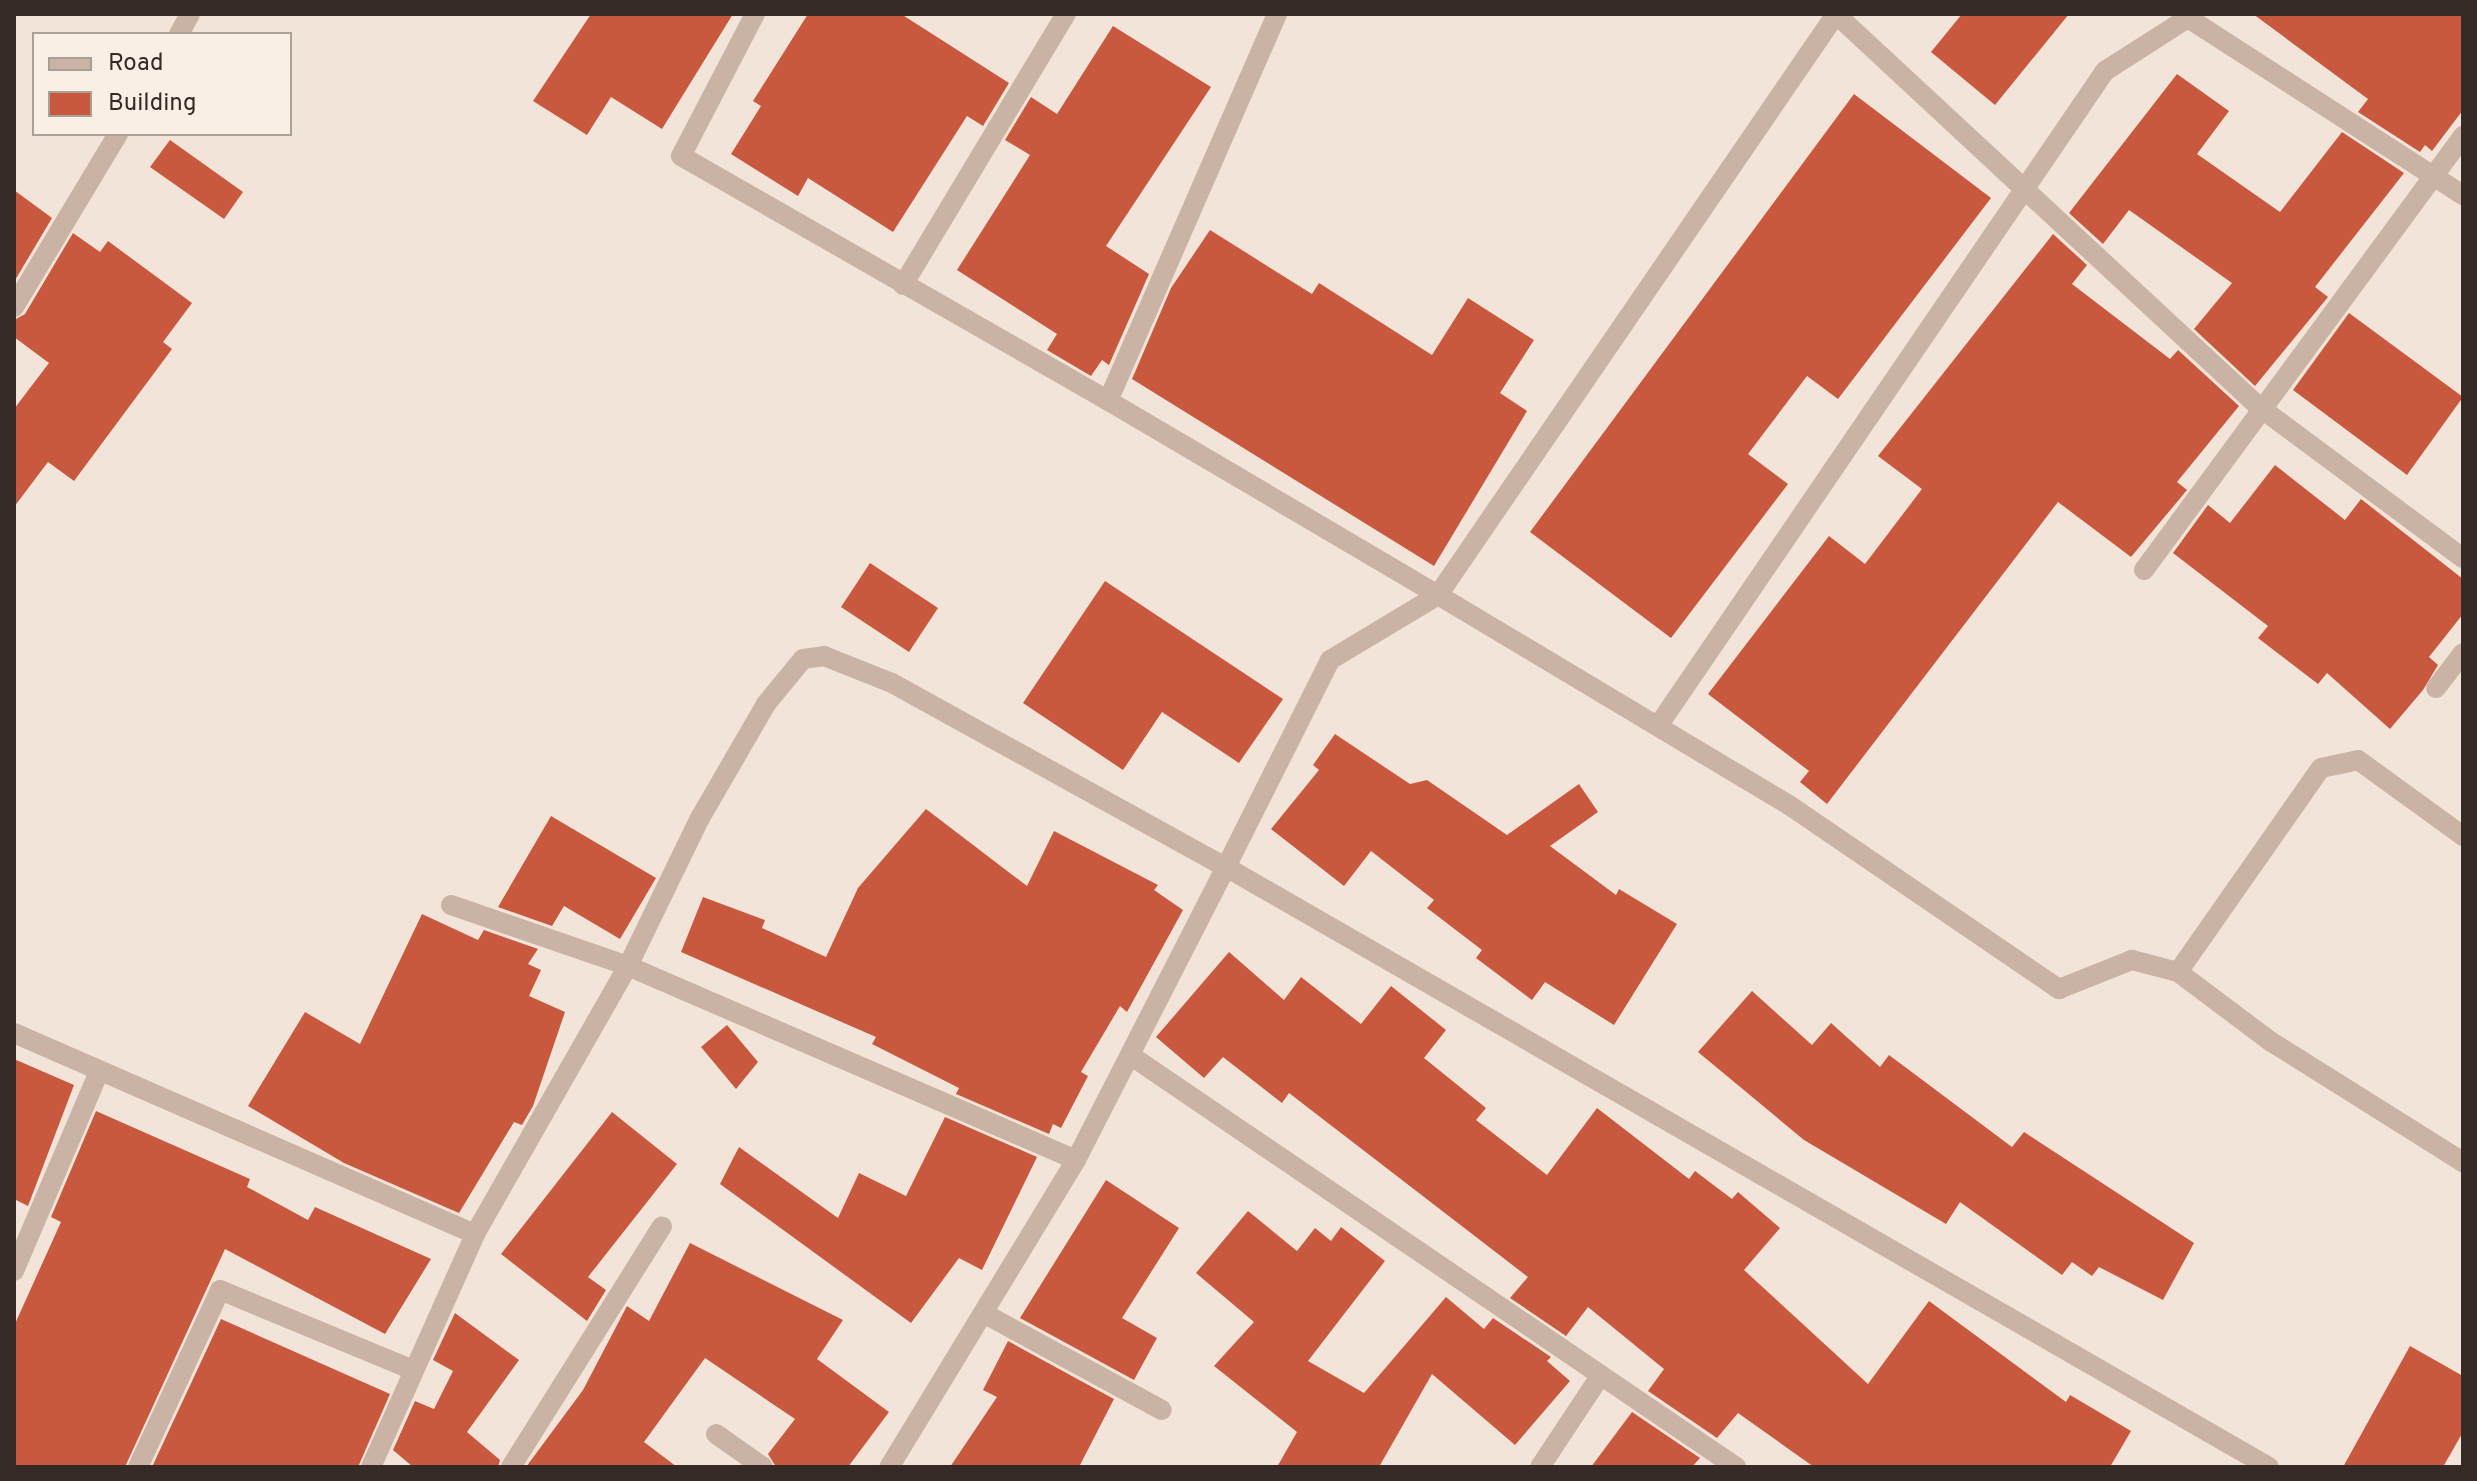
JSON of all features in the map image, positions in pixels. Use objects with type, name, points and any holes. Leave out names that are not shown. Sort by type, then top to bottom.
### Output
[{"type":"street","points":[[180,32],[190,14]]},
{"type":"street","points":[[755,14],[681,156],[1108,401],[1789,805],[2059,989],[2132,960],[2178,972],[2270,1041],[2463,1162]]},
{"type":"street","points":[[903,285],[1066,14]]},
{"type":"street","points":[[889,1467],[1076,1160],[1330,660],[1438,595],[1838,15],[2022,190],[2258,406],[2463,558]]},
{"type":"street","points":[[1108,401],[1273,16]]},
{"type":"street","points":[[1658,726],[2105,71],[2190,16],[2463,195]]},
{"type":"street","points":[[14,307],[117,136]]},
{"type":"street","points":[[2144,570],[2258,406],[2463,136]]},
{"type":"street","points":[[2436,688],[2463,653]]},
{"type":"street","points":[[371,1467],[475,1234],[628,966],[700,818],[766,704],[803,659],[824,656],[892,683],[1226,867],[2269,1467]]},
{"type":"street","points":[[2178,972],[2321,768],[2358,760],[2463,836]]},
{"type":"street","points":[[451,905],[628,966],[1076,1160]]},
{"type":"street","points":[[14,1033],[98,1074],[475,1234]]},
{"type":"street","points":[[1130,1055],[1736,1467]]},
{"type":"street","points":[[14,1271],[98,1074]]},
{"type":"street","points":[[511,1467],[662,1226]]},
{"type":"street","points":[[138,1467],[220,1290],[413,1370]]},
{"type":"street","points":[[985,1314],[1162,1410]]},
{"type":"street","points":[[1540,1467],[1601,1375]]},
{"type":"street","points":[[716,1434],[763,1467]]},
{"type":"building","points":[[591,14],[733,14],[662,129],[611,97],[587,135],[533,101]]},
{"type":"building","points":[[808,14],[901,14],[1009,83],[983,126],[967,116],[893,232],[808,178],[798,196],[731,154],[761,106],[753,101]]},
{"type":"building","points":[[1962,14],[2069,14],[1995,105],[1931,52]]},
{"type":"building","points":[[2253,14],[2463,14],[2463,110],[2432,151],[2425,145],[2420,152],[2358,112],[2368,99]]},
{"type":"building","points":[[1113,26],[1211,87],[1106,246],[1149,274],[1109,365],[1102,360],[1091,376],[1047,350],[1057,334],[957,270],[1030,155],[1005,140],[1031,97],[1057,114]]},
{"type":"building","points":[[2177,74],[2229,111],[2197,154],[2280,212],[2342,132],[2404,173],[2315,287],[2328,297],[2255,386],[2194,329],[2232,283],[2129,210],[2103,244],[2069,213]]},
{"type":"building","points":[[1854,94],[1991,198],[1838,399],[1807,376],[1748,454],[1788,484],[1671,638],[1530,532]]},
{"type":"building","points":[[170,140],[243,192],[224,219],[150,167]]},
{"type":"building","points":[[14,190],[52,218],[14,282]]},
{"type":"building","points":[[1210,230],[1312,294],[1319,283],[1432,355],[1468,298],[1534,340],[1500,393],[1527,411],[1434,566],[1132,379],[1171,288]]},
{"type":"building","points":[[73,233],[100,252],[108,241],[192,303],[163,342],[172,349],[74,481],[48,462],[14,507],[14,409],[49,363],[14,337],[14,320],[25,314]]},
{"type":"building","points":[[2053,234],[2087,265],[2072,284],[2170,359],[2178,350],[2239,406],[2177,482],[2187,490],[2131,557],[2058,502],[1827,804],[1800,782],[1809,771],[1708,694],[1829,536],[1865,564],[1922,489],[1878,456]]},
{"type":"building","points":[[2349,313],[2463,397],[2407,475],[2293,390]]},
{"type":"building","points":[[2275,465],[2345,520],[2361,499],[2463,579],[2463,614],[2429,657],[2438,665],[2423,690],[2390,729],[2327,673],[2318,684],[2258,638],[2268,626],[2173,553],[2208,505],[2230,523]]},
{"type":"building","points":[[870,563],[938,608],[909,652],[841,607]]},
{"type":"building","points":[[1105,581],[1283,699],[1239,763],[1162,712],[1123,770],[1023,703]]},
{"type":"building","points":[[1335,734],[1410,784],[1427,780],[1507,835],[1579,784],[1598,812],[1550,846],[1616,895],[1619,889],[1677,924],[1614,1025],[1545,982],[1532,1000],[1476,958],[1482,950],[1427,908],[1434,900],[1371,851],[1344,886],[1271,829],[1319,770],[1313,765]]},
{"type":"building","points":[[926,809],[1027,886],[1054,831],[1158,885],[1154,890],[1183,910],[1127,1012],[1120,1006],[1081,1072],[1088,1076],[1061,1128],[1053,1124],[1049,1134],[956,1094],[959,1088],[872,1044],[876,1037],[681,952],[703,897],[765,920],[762,928],[826,957],[858,888]]},
{"type":"building","points":[[551,816],[656,878],[620,939],[564,906],[552,926],[498,907]]},
{"type":"building","points":[[422,914],[478,940],[484,930],[538,949],[528,964],[541,970],[529,996],[565,1012],[533,1106],[522,1125],[514,1122],[459,1213],[344,1163],[248,1106],[305,1012],[360,1044]]},
{"type":"building","points":[[1229,952],[1284,1000],[1301,977],[1361,1024],[1391,986],[1446,1030],[1424,1058],[1486,1108],[1476,1120],[1547,1175],[1597,1108],[1689,1179],[1695,1171],[1732,1199],[1738,1192],[1780,1228],[1744,1270],[1868,1384],[1929,1301],[2066,1402],[2070,1395],[2131,1431],[2110,1467],[1814,1467],[1738,1413],[1717,1438],[1648,1391],[1664,1369],[1588,1307],[1566,1336],[1510,1298],[1528,1277],[1289,1093],[1282,1103],[1223,1057],[1204,1078],[1156,1037]]},
{"type":"building","points":[[1752,991],[1812,1045],[1831,1023],[1880,1067],[1889,1055],[2012,1147],[2024,1132],[2194,1243],[2163,1300],[2099,1267],[2092,1276],[2072,1262],[2062,1275],[1960,1202],[1946,1224],[1804,1140],[1698,1052]]},
{"type":"building","points":[[727,1025],[758,1062],[736,1089],[701,1047]]},
{"type":"building","points":[[14,1059],[74,1085],[28,1206],[14,1199]]},
{"type":"building","points":[[96,1111],[250,1179],[247,1187],[308,1220],[315,1207],[431,1259],[385,1334],[225,1249],[125,1467],[14,1467],[14,1326],[61,1222],[51,1217]]},
{"type":"building","points":[[612,1112],[677,1164],[588,1277],[606,1290],[587,1321],[501,1254]]},
{"type":"building","points":[[945,1117],[1037,1157],[982,1270],[959,1258],[911,1323],[720,1184],[739,1147],[838,1218],[859,1173],[906,1196]]},
{"type":"building","points":[[1106,1180],[1179,1228],[1122,1318],[1157,1338],[1134,1380],[1020,1318]]},
{"type":"building","points":[[1248,1211],[1297,1251],[1315,1228],[1331,1241],[1341,1227],[1385,1261],[1308,1361],[1364,1393],[1446,1297],[1484,1329],[1493,1318],[1551,1357],[1547,1361],[1570,1381],[1515,1445],[1432,1374],[1379,1467],[1277,1467],[1297,1432],[1214,1366],[1254,1322],[1196,1273]]},
{"type":"building","points":[[690,1243],[843,1320],[817,1359],[889,1412],[848,1467],[776,1467],[768,1454],[795,1419],[705,1358],[644,1442],[677,1467],[526,1467],[583,1390],[627,1306],[649,1321]]},
{"type":"building","points":[[455,1313],[519,1360],[467,1432],[500,1460],[498,1467],[413,1467],[393,1450],[415,1401],[434,1409],[453,1371],[433,1360]]},
{"type":"building","points":[[221,1319],[390,1394],[358,1467],[152,1467]]},
{"type":"building","points":[[1008,1341],[1114,1399],[1079,1467],[950,1467],[997,1397],[983,1390]]},
{"type":"building","points":[[2410,1346],[2463,1376],[2463,1432],[2443,1467],[2343,1467]]},
{"type":"building","points":[[1632,1412],[1700,1458],[1692,1467],[1591,1467]]}]
